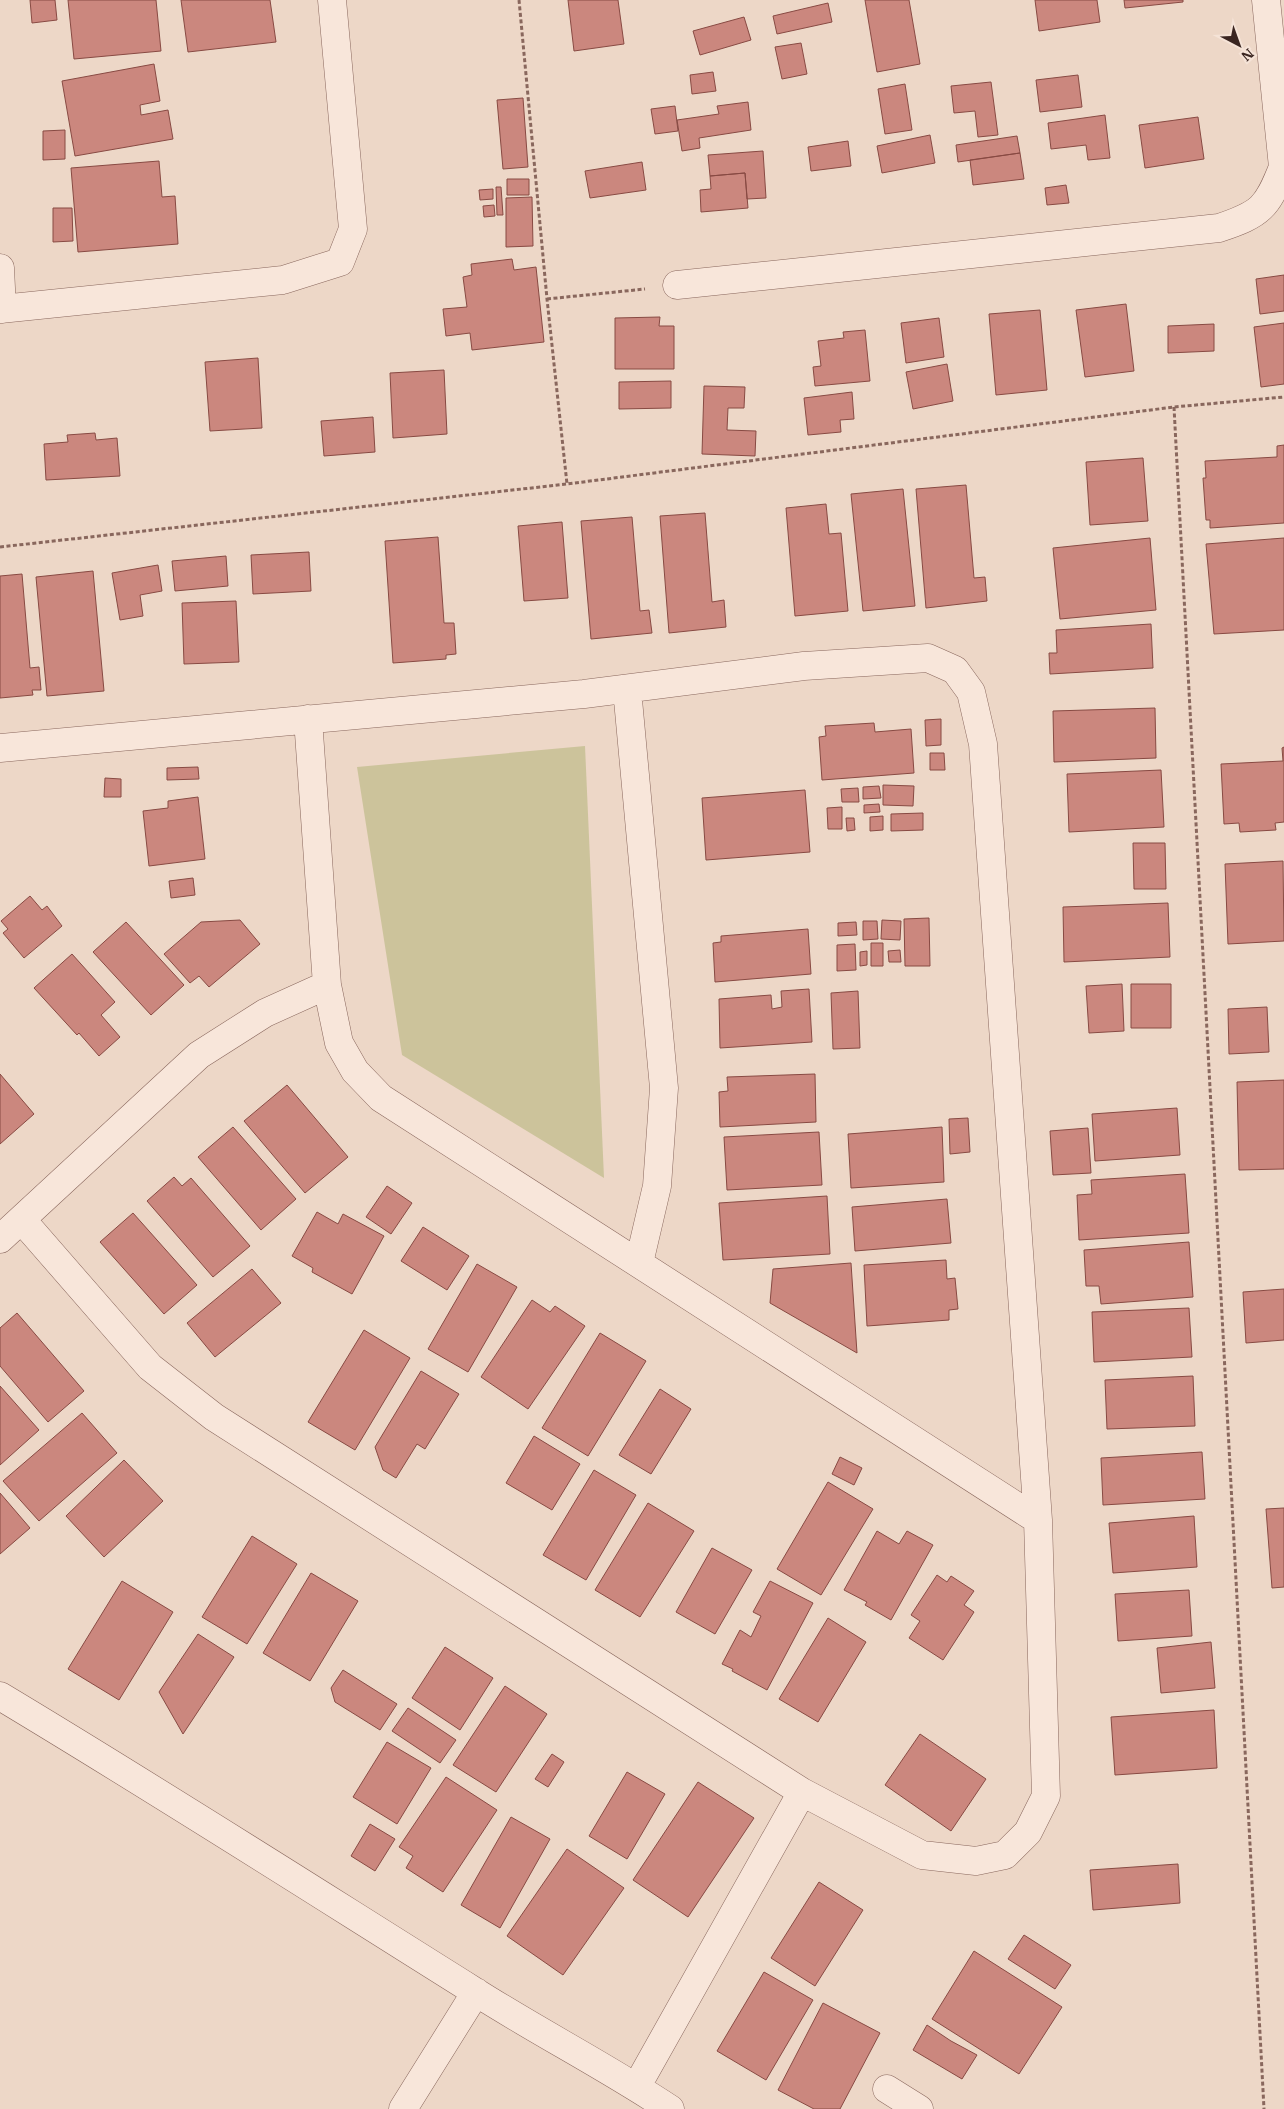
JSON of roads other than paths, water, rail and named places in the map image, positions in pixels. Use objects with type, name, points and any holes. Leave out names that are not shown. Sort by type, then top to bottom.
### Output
[{"type":"street","points":[[0,268],[1,309],[283,280],[340,262],[353,229],[332,0]]},
{"type":"street","points":[[678,285],[1219,228],[1239,221],[1261,210],[1275,187],[1283,167],[1266,0]]},
{"type":"street","points":[[0,748],[628,689],[804,666],[928,658],[955,670],[970,692],[984,744],[1038,1520],[1046,1796],[1028,1832],[1005,1854],[976,1861],[922,1855],[802,1792],[214,1417],[150,1367],[22,1220]]},
{"type":"street","points":[[628,689],[664,1088],[657,1186],[639,1263]]},
{"type":"street","points":[[308,719],[327,985],[339,1043],[355,1070],[381,1098],[1038,1520]]},
{"type":"street","points":[[0,1239],[199,1055],[265,1013],[327,985]]},
{"type":"street","points":[[0,1696],[148,1785],[476,1992],[636,2086],[670,2109]]},
{"type":"street","points":[[636,2086],[802,1792]]},
{"type":"street","points":[[403,2109],[476,1992]]},
{"type":"street","points":[[887,2089],[920,2109]]}]
